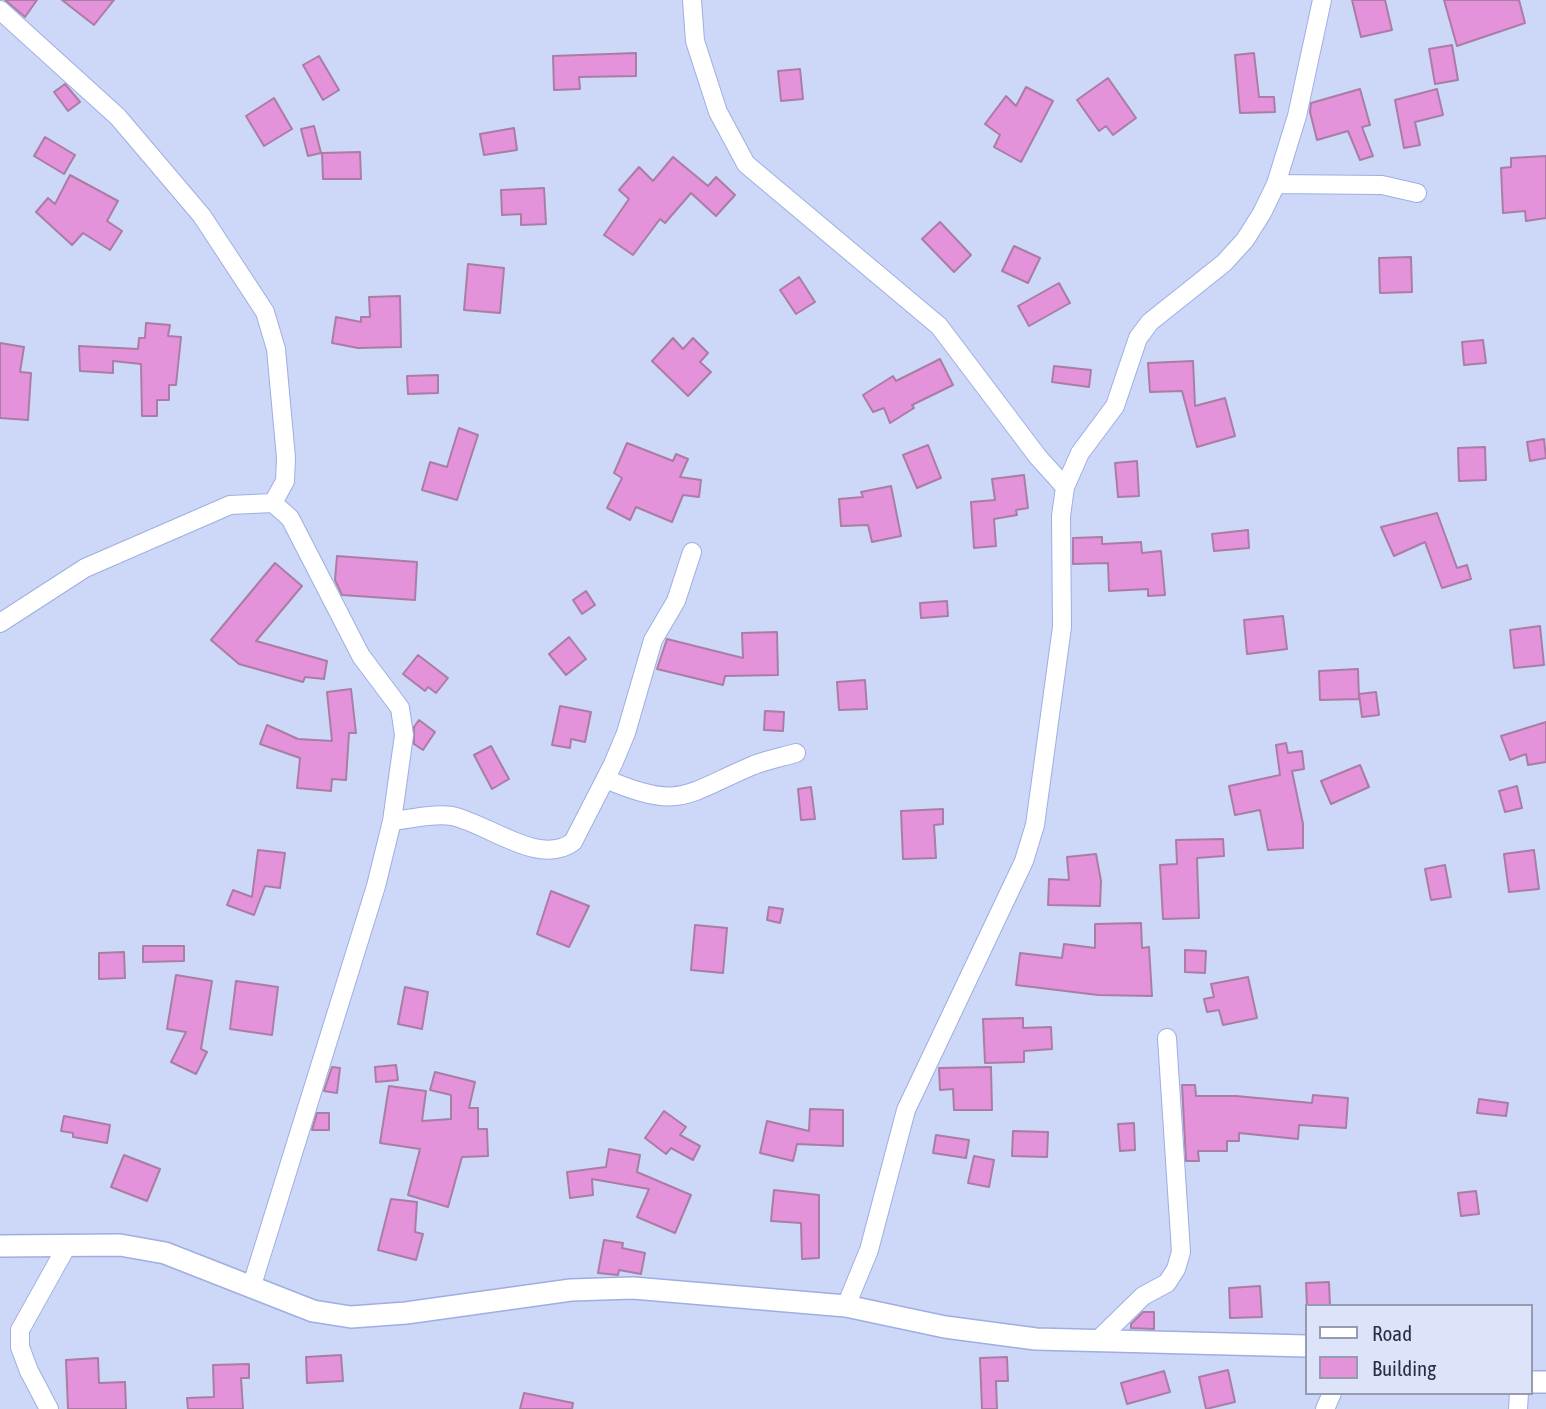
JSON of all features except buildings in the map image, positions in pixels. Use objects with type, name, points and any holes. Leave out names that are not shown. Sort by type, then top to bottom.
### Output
[{"type":"street","points":[[692,0],[699,53],[718,111],[746,164],[939,326],[1038,457],[1065,487]]},
{"type":"street","points":[[846,1306],[869,1250],[906,1110],[1024,861],[1035,825],[1062,627],[1061,516],[1065,487],[1080,453],[1115,406],[1138,338],[1150,322],[1198,285],[1245,240],[1276,184],[1297,116],[1322,0]]},
{"type":"street","points":[[0,10],[118,117],[202,216],[265,312],[276,349],[286,458],[285,481],[273,503]]},
{"type":"street","points":[[1276,184],[1382,185],[1417,193]]},
{"type":"street","points":[[0,624],[85,568],[230,505],[273,503],[290,518],[361,656],[400,708],[404,735],[393,821],[376,886],[252,1285]]},
{"type":"street","points":[[393,821],[449,816],[476,823],[535,849],[551,852],[573,842],[606,779],[626,733],[653,640],[676,601],[692,552]]},
{"type":"street","points":[[606,779],[646,795],[687,796],[756,764],[796,753]]},
{"type":"street","points":[[1098,1340],[1143,1296],[1167,1283],[1176,1269],[1181,1252],[1167,1038]]},
{"type":"street","points":[[49,1409],[20,1347],[20,1330],[68,1244]]},
{"type":"street","points":[[0,1246],[120,1245],[165,1253],[313,1311],[351,1317],[406,1313],[571,1290],[633,1288],[846,1306],[945,1327],[1037,1339],[1304,1346]]}]
